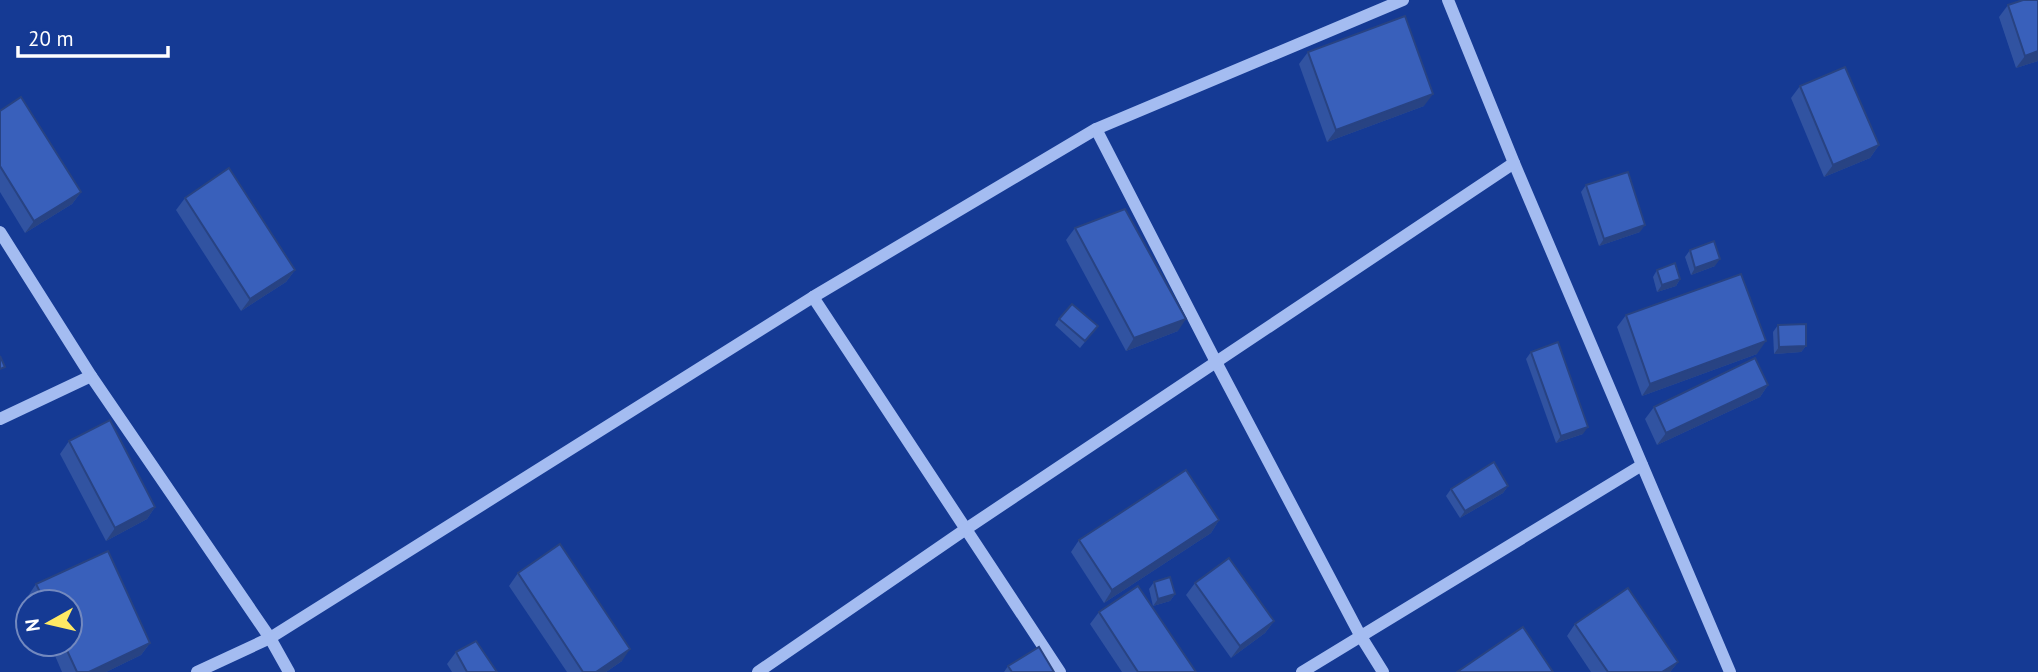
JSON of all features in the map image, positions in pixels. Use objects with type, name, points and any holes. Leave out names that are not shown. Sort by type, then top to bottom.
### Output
[{"type":"street","points":[[198,672],[270,638],[813,297],[1096,129],[1403,0]]},
{"type":"street","points":[[1448,0],[1514,163],[1730,672]]},
{"type":"street","points":[[1096,129],[1216,362],[1382,672]]},
{"type":"street","points":[[758,672],[1514,163]]},
{"type":"street","points":[[0,232],[92,376],[270,638],[289,672]]},
{"type":"street","points":[[813,297],[1059,672]]},
{"type":"street","points":[[0,419],[92,376]]},
{"type":"street","points":[[1302,672],[1642,465]]},
{"type":"building","points":[[2023,0],[2038,0],[2038,51],[2025,56],[2008,5]]},
{"type":"building","points":[[1405,16],[1433,94],[1336,130],[1308,52]]},
{"type":"building","points":[[1845,67],[1879,145],[1833,165],[1800,86]]},
{"type":"building","points":[[21,97],[81,192],[34,221],[0,166],[0,111]]},
{"type":"building","points":[[229,168],[295,270],[250,299],[185,198]]},
{"type":"building","points":[[1628,172],[1645,225],[1604,239],[1586,185]]},
{"type":"building","points":[[1125,209],[1186,319],[1134,338],[1075,228]]},
{"type":"building","points":[[1714,241],[1720,259],[1695,268],[1690,250]]},
{"type":"building","points":[[1675,263],[1680,279],[1662,285],[1657,270]]},
{"type":"building","points":[[1741,274],[1766,341],[1650,384],[1626,315]]},
{"type":"building","points":[[1072,304],[1098,326],[1085,341],[1059,319]]},
{"type":"building","points":[[1806,324],[1806,346],[1779,347],[1778,325]]},
{"type":"building","points":[[1558,342],[1588,427],[1561,436],[1531,352]]},
{"type":"building","points":[[0,356],[5,367],[0,369]]},
{"type":"building","points":[[1755,358],[1768,385],[1666,433],[1654,407]]},
{"type":"building","points":[[110,420],[155,507],[115,528],[69,441]]},
{"type":"building","points":[[1494,462],[1508,486],[1465,511],[1451,489]]},
{"type":"building","points":[[1186,470],[1219,520],[1112,590],[1079,540]]},
{"type":"building","points":[[560,544],[630,649],[596,672],[583,672],[518,573]]},
{"type":"building","points":[[108,551],[150,643],[89,672],[77,672],[70,658],[84,658],[84,588],[38,588],[36,584]]},
{"type":"building","points":[[1229,558],[1274,621],[1240,646],[1195,583]]},
{"type":"building","points":[[1170,577],[1175,594],[1158,599],[1154,582]]},
{"type":"building","points":[[1138,586],[1196,672],[1138,672],[1099,612]]},
{"type":"building","points":[[1628,588],[1678,662],[1662,672],[1608,672],[1575,624]]},
{"type":"building","points":[[1523,627],[1553,672],[1457,672]]},
{"type":"building","points":[[476,641],[497,672],[467,672],[456,652]]},
{"type":"building","points":[[1039,647],[1054,672],[1012,672],[1008,666]]}]
